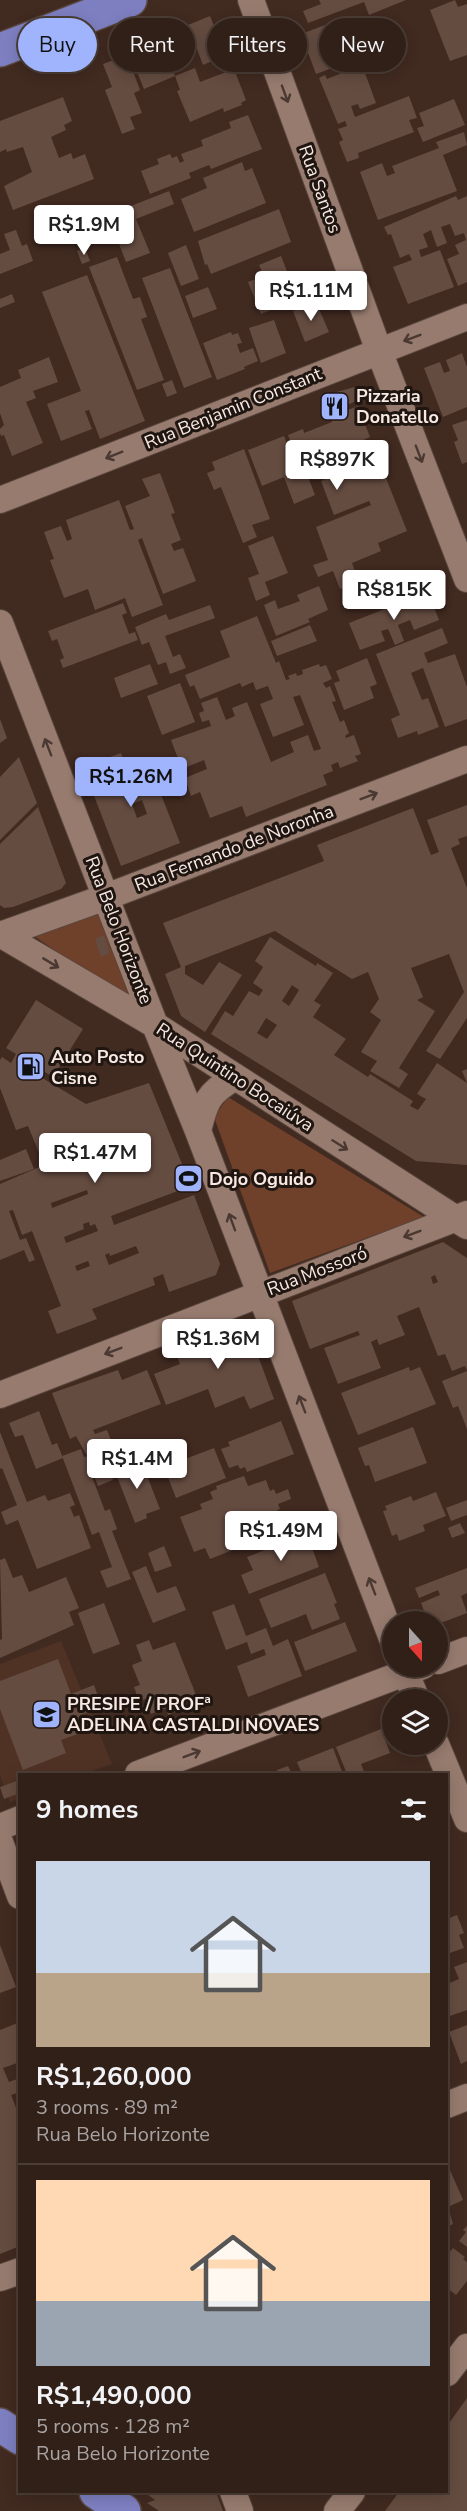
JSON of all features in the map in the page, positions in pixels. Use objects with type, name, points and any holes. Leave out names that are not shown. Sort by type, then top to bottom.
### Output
[{"type":"main road","points":[[0,50],[130,0]]},
{"type":"main road","points":[[0,2425],[18,2437]]},
{"type":"main road","points":[[97,2493],[124,2511]]},
{"type":"street","name":"Rua Santos","points":[[250,0],[379,351],[467,579]]},
{"type":"street","name":"Rua Benjamin Constant","points":[[0,500],[467,317]]},
{"type":"street","name":"Rua Belo Horizonte","points":[[0,622],[382,1613]]},
{"type":"street","name":"Rua Fernando de Noronha","points":[[0,934],[106,897],[467,759]]},
{"type":"street","name":"Rua Quintino Bocaiúva","points":[[0,934],[155,1024],[234,1078],[463,1219]]},
{"type":"street","points":[[198,1131],[206,1102],[211,1093],[234,1078]]},
{"type":"street","name":"Rua Mossoró","points":[[0,1395],[259,1294],[463,1219]]},
{"type":"street","points":[[448,1657],[467,1650]]},
{"type":"street","points":[[141,1773],[389,1677]]},
{"type":"street","points":[[441,1755],[467,1819]]},
{"type":"street","points":[[0,1827],[18,1820]]},
{"type":"street","points":[[0,1842],[18,1891]]},
{"type":"street","points":[[448,2105],[467,2097]]},
{"type":"street","points":[[0,2278],[18,2272]]},
{"type":"street","points":[[448,2372],[467,2347]]},
{"type":"street","points":[[234,2493],[240,2511]]},
{"type":"street","points":[[337,2511],[351,2493]]},
{"type":"shaded area","points":[[99,908],[138,1007],[25,930]]},
{"type":"shaded area","points":[[228,1097],[424,1217],[270,1273],[214,1117]]},
{"type":"shaded area","name":"PRESIPE / PROFª ADELINA CASTALDI NOVAES","points":[[61,1641],[112,1764],[87,1773],[18,1773],[18,1799],[10,1802],[0,1775],[0,1664]]},
{"type":"building","points":[[319,0],[406,0],[369,15],[364,2],[308,23],[303,11],[321,4]]},
{"type":"building","points":[[455,0],[458,7],[467,4],[467,55],[450,61],[430,10]]},
{"type":"building","points":[[210,16],[211,18],[207,18],[207,63],[203,65],[195,44],[195,22]]},
{"type":"building","points":[[319,27],[319,72],[321,72],[316,74],[307,50],[307,32]]},
{"type":"building","points":[[109,62],[109,72],[133,72],[140,90],[134,93],[142,113],[130,117],[135,129],[122,134],[105,90],[112,87],[103,64]]},
{"type":"building","points":[[195,68],[200,82],[226,72],[235,72],[246,100],[241,103],[242,105],[224,112],[223,108],[190,122],[177,91],[180,90],[175,76],[185,72],[195,72]]},
{"type":"building","points":[[137,72],[173,72],[175,76],[144,89]]},
{"type":"building","points":[[344,72],[365,72],[376,103],[360,109],[358,104],[351,106],[355,117],[409,96],[417,118],[409,120],[414,132],[358,153],[359,158],[347,162],[339,142],[343,140],[338,129],[347,126],[345,121],[338,124],[319,78],[325,75],[327,79]]},
{"type":"building","points":[[63,97],[72,121],[64,125],[66,130],[51,137],[59,158],[71,153],[73,159],[85,154],[94,179],[13,210],[4,186],[32,172],[23,147],[0,152],[0,121]]},
{"type":"building","points":[[454,99],[465,125],[423,142],[417,128],[424,126],[419,113]]},
{"type":"building","points":[[248,115],[262,149],[211,169],[209,165],[189,173],[191,178],[150,194],[141,171],[159,164],[157,159],[170,154],[172,158],[177,156],[180,163],[184,161],[181,154],[203,146],[201,140],[231,128],[229,122]]},
{"type":"building","points":[[464,132],[467,145],[443,155],[457,191],[378,220],[360,172],[382,163],[387,176],[395,173],[392,166],[439,148],[436,142]]},
{"type":"building","points":[[242,162],[245,171],[252,168],[266,203],[194,232],[181,199],[207,188],[203,178]]},
{"type":"building","points":[[169,191],[174,204],[136,219],[150,253],[126,262],[108,215]]},
{"type":"building","points":[[456,196],[458,200],[467,196],[467,282],[458,286],[447,259],[459,254],[455,245],[466,240],[464,233],[455,236],[450,224],[441,227],[447,243],[437,247],[431,230],[423,234],[428,247],[419,250],[421,257],[440,250],[454,287],[408,304],[393,267],[412,260],[409,254],[400,258],[391,234],[388,235],[384,227]]},
{"type":"building","points":[[279,209],[291,242],[211,274],[207,264],[205,265],[198,241]]},
{"type":"building","points":[[16,230],[22,246],[27,244],[33,261],[0,274],[0,254],[10,250],[4,234]]},
{"type":"building","points":[[186,245],[199,279],[181,286],[168,253]]},
{"type":"building","points":[[85,248],[90,261],[82,264],[77,251]]},
{"type":"building","points":[[281,256],[298,299],[261,314],[248,282],[264,276],[259,265]]},
{"type":"building","points":[[117,257],[133,299],[140,297],[147,317],[141,319],[164,380],[137,390],[89,267]]},
{"type":"building","points":[[170,268],[212,377],[184,388],[142,278]]},
{"type":"building","points":[[87,275],[145,421],[100,439],[89,410],[85,411],[92,429],[61,441],[47,404],[81,391],[42,292]]},
{"type":"building","points":[[208,287],[217,309],[193,318],[185,296]]},
{"type":"building","points":[[12,294],[15,302],[0,308],[0,299]]},
{"type":"building","points":[[316,302],[329,332],[305,342],[293,311]]},
{"type":"building","points":[[274,320],[286,353],[261,363],[249,328]]},
{"type":"building","points":[[231,332],[232,335],[238,333],[242,343],[237,344],[240,353],[253,348],[258,361],[217,380],[203,343]]},
{"type":"building","points":[[462,353],[467,367],[467,407],[443,417],[424,368],[440,362],[444,373],[450,371],[446,360]]},
{"type":"building","points":[[49,357],[58,382],[33,391],[36,398],[26,402],[43,443],[12,456],[4,435],[1,436],[0,433],[4,425],[0,413],[0,387],[21,378],[18,370]]},
{"type":"building","points":[[172,380],[177,393],[167,397],[162,384]]},
{"type":"building","name":"Pizzaria Donatello","points":[[355,387],[361,399],[328,413],[322,396]]},
{"type":"building","points":[[358,406],[370,437],[357,443],[359,448],[347,453],[344,446],[326,454],[328,460],[344,454],[350,469],[378,458],[407,531],[378,543],[381,551],[352,563],[359,582],[340,589],[333,571],[318,577],[313,565],[328,560],[316,527],[371,505],[369,501],[334,515],[321,481],[333,476],[327,461],[305,469],[315,495],[294,504],[284,477],[262,486],[248,450],[284,436],[298,472],[301,470],[288,435],[303,429],[304,433],[332,422],[330,417]]},
{"type":"building","points":[[467,420],[467,462],[462,464],[454,442],[458,440],[452,425]]},
{"type":"building","points":[[244,449],[270,519],[252,525],[257,537],[243,543],[221,487],[214,490],[207,473],[215,470],[212,462]]},
{"type":"building","points":[[160,473],[175,513],[171,514],[181,540],[171,544],[174,551],[183,548],[196,581],[163,594],[142,538],[138,540],[163,605],[132,617],[125,598],[95,610],[88,589],[64,598],[50,560],[54,559],[44,532],[61,526],[67,541],[72,539],[66,520],[119,500],[130,530],[134,529],[125,506],[150,496],[142,479]]},
{"type":"building","points":[[273,536],[288,573],[265,582],[270,595],[256,601],[248,578],[259,574],[248,546]]},
{"type":"building","points":[[319,586],[328,610],[308,619],[310,622],[276,636],[264,605],[275,600],[278,609],[300,601],[297,595]]},
{"type":"building","points":[[428,592],[439,620],[414,630],[410,620],[398,625],[404,641],[395,645],[388,629],[381,631],[385,641],[360,650],[349,623]]},
{"type":"building","points":[[123,603],[127,613],[122,615],[129,634],[135,632],[138,640],[63,668],[60,660],[64,658],[57,639],[52,641],[48,631]]},
{"type":"building","points":[[210,605],[215,618],[165,636],[173,657],[180,654],[186,668],[170,674],[166,662],[158,665],[149,642],[142,645],[135,627],[166,614],[169,620]]},
{"type":"building","points":[[257,616],[276,663],[279,661],[286,680],[290,679],[288,676],[296,673],[297,676],[303,674],[302,670],[319,664],[320,667],[326,665],[332,679],[323,683],[326,688],[330,686],[336,701],[332,702],[340,722],[344,720],[349,733],[345,736],[346,738],[354,735],[361,754],[355,756],[358,761],[340,768],[338,762],[331,765],[333,771],[323,775],[327,785],[246,817],[242,806],[210,818],[200,792],[191,796],[185,778],[207,769],[204,760],[182,769],[171,740],[211,726],[209,720],[202,722],[199,713],[204,711],[201,703],[217,697],[226,720],[235,716],[232,708],[247,702],[271,762],[294,752],[290,742],[308,735],[314,751],[321,749],[300,695],[293,697],[304,725],[273,737],[260,704],[273,699],[268,686],[256,690],[253,682],[242,687],[240,683],[200,699],[194,685],[190,687],[185,675],[230,657],[220,631]]},
{"type":"building","points":[[310,625],[317,641],[277,656],[271,641]]},
{"type":"building","points":[[442,628],[448,643],[424,653],[428,663],[455,654],[467,687],[467,719],[445,727],[423,668],[411,673],[422,700],[428,698],[439,727],[418,735],[417,731],[398,738],[391,719],[400,715],[376,654]]},
{"type":"building","points":[[367,658],[377,684],[370,687],[374,698],[344,710],[334,683],[340,681],[336,671]]},
{"type":"building","points":[[150,664],[158,684],[121,698],[114,678]]},
{"type":"building","points":[[180,683],[195,722],[162,735],[147,696]]},
{"type":"building","points":[[0,719],[7,738],[0,743]]},
{"type":"building","points":[[121,753],[127,769],[148,761],[180,843],[121,866],[83,767]],"holes":[[[142,800],[147,814],[137,818],[132,804]]]},
{"type":"building","points":[[19,757],[37,803],[0,840],[0,777]]},
{"type":"building","points":[[467,805],[467,836],[458,839],[460,844],[451,848],[467,888],[467,1018],[440,1059],[426,1051],[464,992],[449,954],[411,968],[423,997],[417,1000],[435,1011],[399,1068],[408,1074],[399,1088],[370,1071],[377,1061],[361,1052],[381,1020],[370,1012],[379,999],[368,972],[352,979],[275,931],[185,966],[185,974],[203,985],[219,962],[242,975],[205,1032],[181,1016],[165,974],[181,967],[163,923],[324,861],[317,845],[413,808],[431,855],[439,852],[427,820]]},
{"type":"building","points":[[38,807],[66,883],[61,889],[13,907],[4,908],[0,905],[0,844]]},
{"type":"building","points":[[104,935],[110,953],[101,957],[95,939]]},
{"type":"building","points":[[270,937],[316,966],[317,963],[333,973],[314,1001],[321,1005],[313,1017],[346,1039],[334,1055],[368,1077],[370,1074],[413,1101],[410,1106],[418,1110],[426,1099],[417,1094],[437,1063],[467,1083],[467,1165],[416,1161],[211,1034],[225,1011],[233,1016],[249,991],[259,996],[263,990],[253,983],[263,967],[255,961]],"holes":[[[292,985],[299,990],[289,1006],[282,1001]],[[266,1018],[277,1025],[267,1039],[257,1033]]]},
{"type":"building","points":[[36,1000],[83,1029],[53,1077],[43,1071],[39,1076],[86,1104],[149,1083],[191,1186],[111,1216],[114,1225],[194,1195],[220,1264],[216,1275],[169,1292],[163,1274],[153,1278],[155,1285],[92,1309],[97,1319],[57,1334],[48,1311],[61,1306],[32,1231],[22,1235],[13,1210],[9,1211],[20,1240],[26,1238],[35,1260],[29,1262],[24,1250],[0,1260],[0,1184],[44,1165],[28,1126],[16,1130],[0,1088],[0,1060],[2,1057],[11,1063],[16,1054],[6,1048]],"holes":[[[87,1190],[88,1194],[52,1208],[51,1203]],[[89,1222],[90,1226],[95,1224],[98,1231],[66,1243],[64,1237],[84,1229],[83,1224]],[[136,1246],[139,1253],[109,1265],[105,1255],[109,1253],[110,1256]],[[88,1261],[90,1266],[77,1271],[75,1266]]]},
{"type":"building","points":[[467,1069],[467,1083],[462,1071]]},
{"type":"building","points":[[26,1149],[34,1169],[0,1181],[0,1160]]},
{"type":"building","points":[[443,1242],[467,1258],[467,1370],[465,1366],[452,1371],[445,1354],[438,1356],[419,1307],[397,1316],[405,1335],[379,1345],[377,1339],[371,1342],[381,1368],[338,1384],[324,1348],[360,1335],[358,1331],[310,1349],[292,1301]],"holes":[[[435,1275],[438,1282],[433,1284],[431,1277]]]},
{"type":"building","points":[[236,1323],[239,1330],[247,1326],[274,1399],[250,1409],[244,1396],[215,1408],[208,1389],[166,1405],[154,1374],[180,1364],[174,1348]]},
{"type":"building","points":[[409,1367],[410,1371],[420,1367],[436,1404],[358,1435],[341,1393]]},
{"type":"building","points":[[118,1370],[122,1380],[147,1370],[161,1404],[93,1430],[95,1434],[107,1430],[116,1453],[104,1458],[113,1480],[98,1486],[91,1468],[89,1469],[105,1511],[110,1509],[117,1529],[112,1531],[131,1579],[107,1588],[100,1571],[112,1567],[99,1532],[92,1535],[62,1456],[81,1449],[84,1457],[87,1456],[76,1436],[70,1439],[52,1393]]},
{"type":"building","points":[[467,1371],[467,1429],[458,1406],[453,1408],[442,1381]]},
{"type":"building","points":[[39,1411],[52,1445],[57,1443],[63,1458],[36,1469],[23,1435],[15,1437],[9,1423]]},
{"type":"building","points":[[281,1421],[294,1454],[247,1472],[245,1467],[240,1469],[238,1465],[229,1468],[221,1449],[230,1446],[228,1442]]},
{"type":"building","points":[[413,1427],[427,1463],[375,1482],[369,1465],[365,1466],[358,1448]]},
{"type":"building","points":[[0,1432],[27,1502],[45,1495],[48,1501],[70,1493],[75,1505],[70,1507],[74,1517],[79,1515],[91,1548],[37,1569],[18,1520],[6,1525],[1,1512],[17,1505],[2,1468],[0,1469]]},
{"type":"building","points":[[214,1448],[226,1478],[176,1498],[164,1467]]},
{"type":"building","points":[[126,1461],[128,1468],[142,1463],[160,1509],[146,1514],[147,1518],[135,1523],[113,1466]]},
{"type":"building","points":[[244,1476],[248,1486],[266,1480],[270,1491],[274,1489],[276,1494],[288,1489],[291,1499],[278,1504],[280,1509],[277,1510],[281,1520],[270,1525],[273,1534],[210,1559],[205,1548],[194,1552],[180,1517],[202,1509],[200,1504],[213,1499],[210,1492],[217,1489],[216,1486]]},
{"type":"building","points":[[436,1492],[446,1516],[423,1525],[425,1531],[399,1541],[397,1534],[392,1536],[383,1511],[387,1510],[385,1506],[411,1496],[413,1501]]},
{"type":"building","points":[[467,1500],[467,1515],[451,1521],[446,1508]]},
{"type":"building","points":[[303,1523],[319,1567],[249,1594],[241,1575],[253,1570],[247,1557],[293,1539],[289,1528]]},
{"type":"building","points":[[460,1523],[465,1533],[452,1538],[448,1528]]},
{"type":"building","points":[[164,1546],[172,1566],[155,1572],[148,1553]]},
{"type":"building","points":[[5,1558],[13,1578],[22,1575],[29,1592],[66,1577],[79,1608],[69,1612],[74,1625],[0,1658],[0,1640],[2,1639],[0,1560]]},
{"type":"building","points":[[146,1566],[157,1593],[176,1586],[186,1610],[153,1623],[132,1572]]},
{"type":"building","points":[[467,1568],[467,1593],[461,1596],[467,1613],[448,1620],[448,1611],[424,1611],[421,1603],[440,1595],[438,1590],[419,1598],[415,1588]]},
{"type":"building","points":[[325,1573],[337,1603],[334,1604],[340,1619],[312,1630],[306,1614],[271,1628],[259,1599]]},
{"type":"building","points":[[104,1603],[120,1644],[93,1654],[78,1613]]},
{"type":"building","points":[[234,1604],[246,1636],[266,1628],[273,1646],[288,1639],[302,1676],[248,1697],[237,1666],[266,1655],[264,1649],[251,1654],[247,1642],[226,1650],[212,1612]]},
{"type":"building","points":[[345,1622],[357,1651],[305,1671],[294,1642]]},
{"type":"building","points":[[149,1640],[153,1650],[175,1642],[196,1695],[184,1699],[187,1707],[168,1715],[166,1708],[151,1714],[146,1699],[139,1701],[134,1687],[140,1685],[132,1665],[142,1661],[136,1645]]},
{"type":"building","points":[[58,1659],[71,1694],[94,1685],[102,1707],[80,1715],[86,1731],[61,1740],[66,1753],[23,1770],[0,1709],[0,1681]]},
{"type":"building","points":[[381,1729],[382,1755],[385,1755],[361,1764],[365,1773],[347,1773],[336,1747]]},
{"type":"building","points":[[333,1748],[343,1773],[302,1773],[297,1762]]},
{"type":"building","points":[[288,1766],[292,1773],[278,1773],[277,1770]]},
{"type":"building","points":[[17,1781],[18,1794],[4,1799],[0,1787]]},
{"type":"building","points":[[457,1915],[464,1933],[459,1935],[464,1948],[448,1954],[448,1919]]},
{"type":"building","points":[[0,1945],[16,1987],[0,1993]]},
{"type":"building","points":[[467,1962],[467,2010],[448,2017],[448,1984],[459,1979],[454,1967]]},
{"type":"building","points":[[18,2023],[18,2063],[3,2068],[9,2082],[18,2079],[18,2093],[11,2095],[18,2113],[18,2247],[0,2254],[0,2030]]},
{"type":"building","points":[[467,2025],[467,2061],[461,2064],[449,2032]]},
{"type":"building","points":[[448,2165],[463,2200],[448,2207]]},
{"type":"building","points":[[448,2207],[453,2224],[448,2226]]},
{"type":"building","points":[[467,2226],[467,2247],[459,2241],[466,2232],[463,2230]]},
{"type":"building","points":[[453,2248],[465,2257],[463,2259],[467,2262],[467,2281],[456,2295],[448,2289],[448,2249],[451,2251]]},
{"type":"building","points":[[467,2398],[467,2511],[385,2511],[398,2493],[448,2493],[448,2425]]},
{"type":"building","points":[[145,2493],[216,2493],[223,2511],[159,2511],[147,2503],[155,2500]]},
{"type":"place","name":"Pizzaria Donatello","points":[[335,406]]},
{"type":"place","name":"Auto Posto Cisne","points":[[30,1067]]},
{"type":"place","name":"Dojo Oguido","points":[[188,1179]]},
{"type":"place","name":"PRESIPE / PROFª ADELINA CASTALDI NOVAES","points":[[46,1714]]}]
